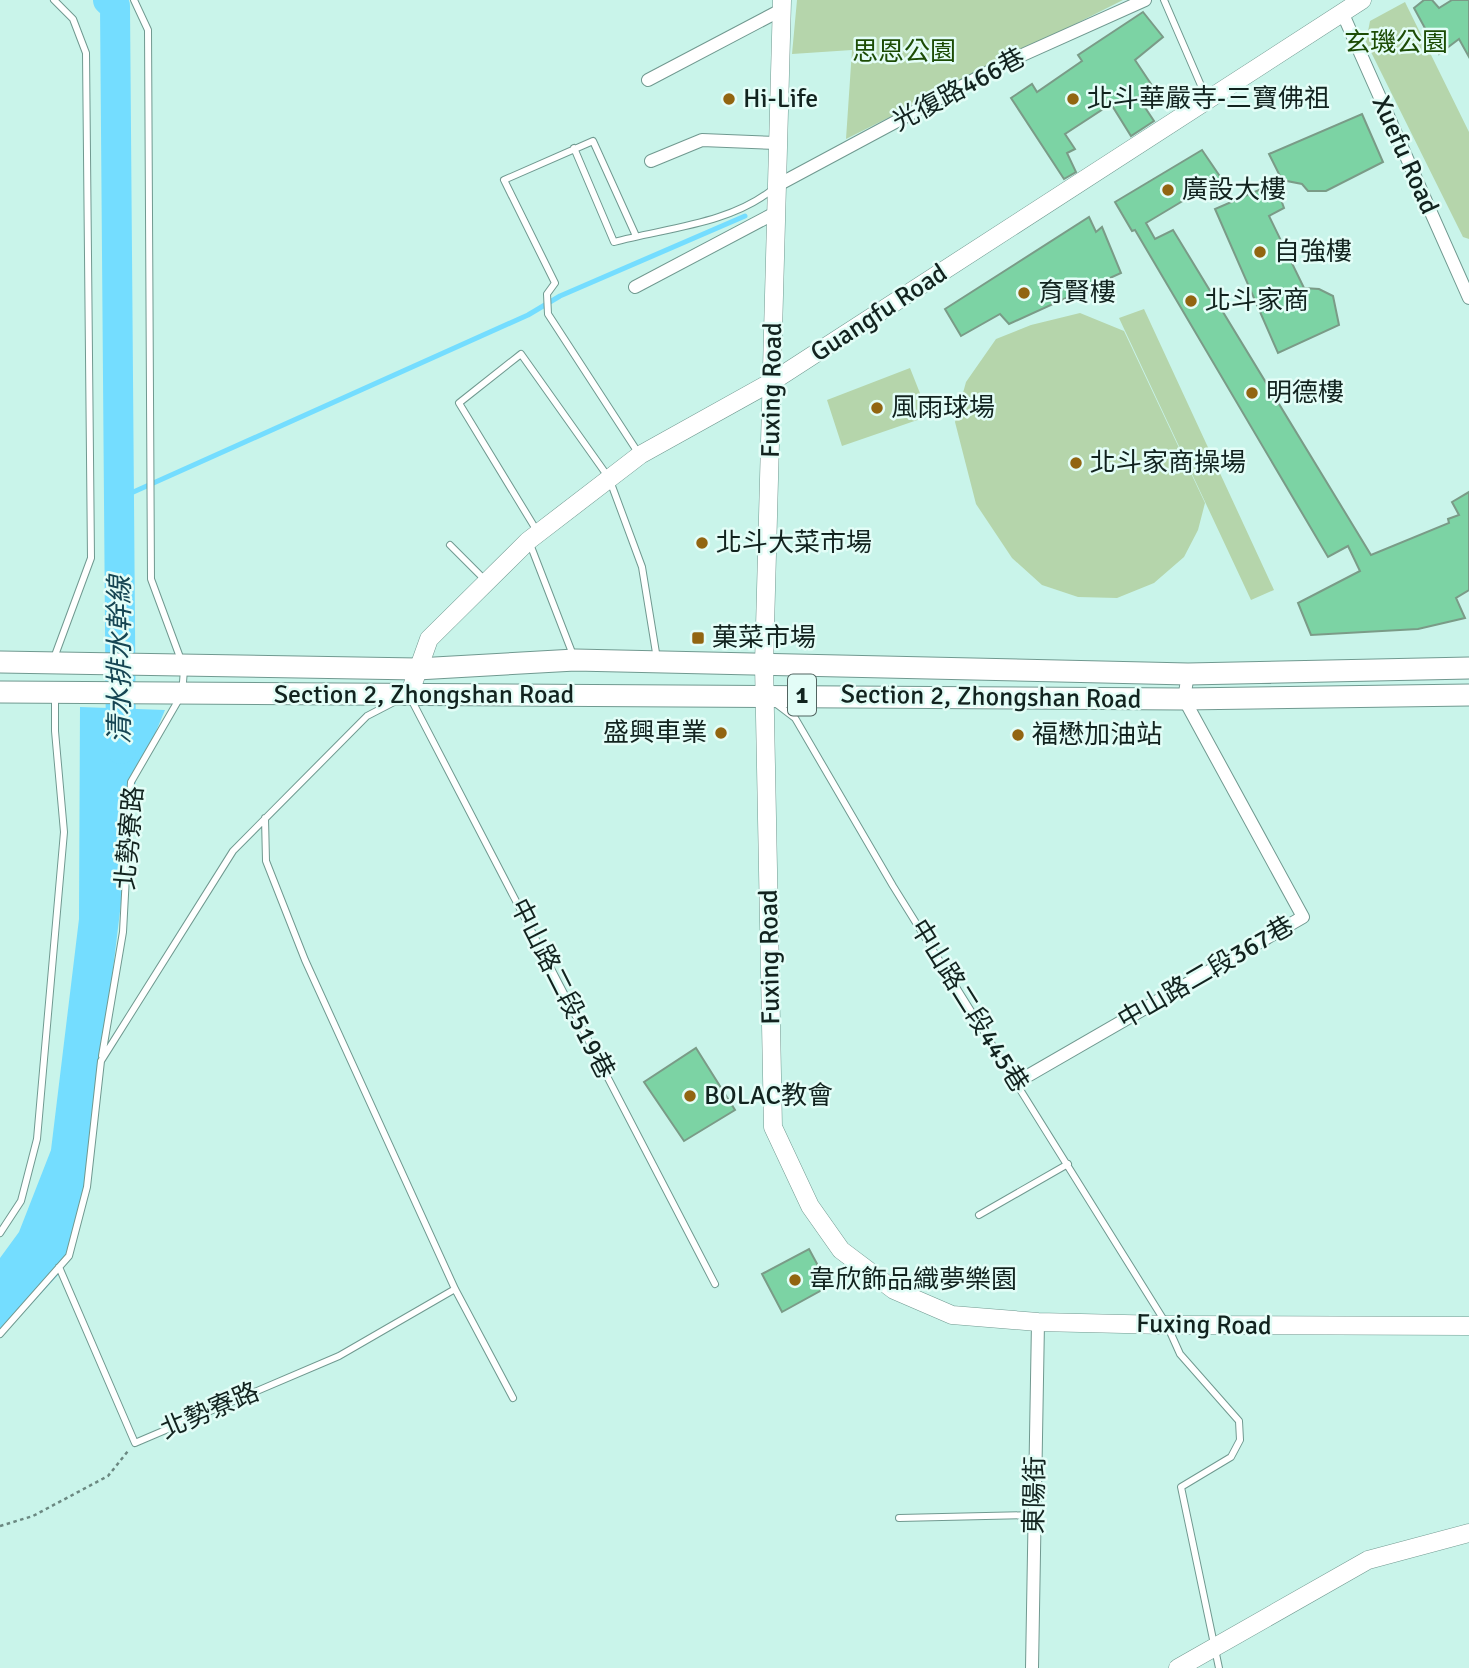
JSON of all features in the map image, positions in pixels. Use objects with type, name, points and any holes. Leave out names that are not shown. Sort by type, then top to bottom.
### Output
[{"type":"main road","name":"Section 2, Zhongshan Road","points":[[52,663],[417,669],[575,660],[1188,674],[1469,668]]},
{"type":"main road","name":"1","points":[[0,662],[52,663]]},
{"type":"main road","name":"1","points":[[0,692],[55,692]]},
{"type":"main road","name":"Section 2, Zhongshan Road","points":[[55,692],[1184,699],[1469,695]]},
{"type":"street","name":"光復路466巷","points":[[776,186],[1009,61],[1145,0]]},
{"type":"street","name":"Guangfu Road","points":[[409,695],[429,639],[533,537],[640,455],[774,381],[1208,102],[1353,4]]},
{"type":"street","name":"Xuefu Road","points":[[1353,4],[1464,275],[1469,298]]},
{"type":"street","name":"Fuxing Road","points":[[782,5],[775,213],[774,381],[764,664],[773,1127],[810,1206],[841,1250],[894,1290],[952,1315],[1038,1322],[1167,1325],[1469,1326]]},
{"type":"street","points":[[648,80],[782,5]]},
{"type":"street","points":[[651,161],[702,140],[778,143]]},
{"type":"street","points":[[635,288],[775,213]]},
{"type":"street","points":[[1184,699],[1188,674]]},
{"type":"street","name":"中山路二段367巷","points":[[1017,1082],[1303,917],[1184,699]]},
{"type":"street","name":"東陽街","points":[[1032,1668],[1038,1322]]},
{"type":"street","points":[[1178,1668],[1368,1560],[1469,1533]]},
{"type":"lane","points":[[52,663],[91,558],[86,53],[73,19],[54,0]]},
{"type":"lane","points":[[134,0],[148,30],[151,579],[184,666]]},
{"type":"lane","points":[[1164,0],[1208,102]]},
{"type":"lane","points":[[636,236],[593,141],[504,180],[555,283],[547,294],[548,314],[640,455]]},
{"type":"lane","points":[[574,148],[614,242],[684,227],[758,201],[776,186]]},
{"type":"lane","points":[[575,660],[533,537],[459,403],[521,354],[609,478],[642,567],[657,662]]},
{"type":"lane","points":[[450,545],[487,582]]},
{"type":"lane","name":"北勢寮路","points":[[0,1334],[69,1256],[87,1188],[101,1061],[123,932],[131,782],[182,694],[184,666]]},
{"type":"lane","points":[[0,1233],[21,1200],[37,1139],[64,832],[55,731],[55,692]]},
{"type":"lane","points":[[101,1061],[233,851],[367,716],[409,695]]},
{"type":"lane","name":"中山路二段519巷","points":[[409,695],[715,1284]]},
{"type":"lane","name":"中山路二段445巷","points":[[764,695],[795,718],[893,886],[1167,1325],[1180,1354],[1239,1421],[1240,1440],[1231,1457],[1181,1487],[1213,1648]]},
{"type":"lane","points":[[265,818],[265,861],[304,960],[455,1289],[513,1398]]},
{"type":"lane","points":[[979,1215],[1068,1164]]},
{"type":"lane","name":"北勢寮路","points":[[59,1267],[135,1443],[339,1356],[455,1289]]},
{"type":"lane","points":[[899,1518],[1034,1515]]},
{"type":"lane","points":[[1213,1648],[1219,1668]]},
{"type":"path","points":[[0,1526],[33,1516],[108,1476],[135,1443]]},
{"type":"green space","name":"思恩公園","points":[[797,0],[1123,0],[846,139],[852,50],[792,54]]},
{"type":"green space","name":"玄璣公園","points":[[1405,2],[1469,132],[1469,239],[1463,237],[1366,42],[1370,21]]},
{"type":"green space","name":"北斗家商操場","points":[[1144,309],[1274,590],[1251,600],[1119,318]]},
{"type":"green space","name":"北斗家商操場","points":[[1080,313],[1124,331],[1205,503],[1198,530],[1184,557],[1154,583],[1117,598],[1078,597],[1042,585],[1012,558],[976,504],[955,422],[966,382],[996,339],[1031,325]]},
{"type":"green space","name":"風雨球場","points":[[910,368],[929,416],[842,446],[827,400]]},
{"type":"water","points":[[80,707],[165,710],[136,779],[89,1168],[68,1248],[58,1275],[25,1311],[0,1331],[0,1258],[19,1232],[51,1150],[79,919]]},
{"type":"building","points":[[1424,0],[1432,0],[1439,8],[1452,0],[1469,0],[1469,57],[1459,39],[1439,54],[1414,8]]},
{"type":"building","points":[[1143,12],[1163,37],[1135,60],[1153,87],[1138,97],[1154,121],[1131,136],[1111,104],[1065,134],[1075,149],[1067,153],[1076,172],[1064,179],[1011,98],[1032,84],[1037,92],[1082,61],[1078,55]]},
{"type":"building","points":[[1362,114],[1383,162],[1326,191],[1308,191],[1302,184],[1282,180],[1269,154]]},
{"type":"building","points":[[1202,150],[1221,178],[1146,223],[1155,239],[1173,230],[1371,555],[1449,523],[1448,519],[1459,515],[1452,502],[1469,492],[1469,590],[1456,598],[1465,618],[1418,629],[1311,635],[1298,603],[1360,571],[1348,546],[1328,557],[1135,230],[1132,231],[1115,202]]},
{"type":"building","name":"自強樓","points":[[1275,183],[1284,208],[1269,216],[1304,288],[1319,289],[1333,296],[1339,325],[1278,353],[1215,209]]},
{"type":"building","name":"育賢樓","points":[[1089,217],[1096,232],[1102,227],[1121,273],[1009,324],[1000,314],[961,336],[945,309]]},
{"type":"building","name":"BOLAC教會","points":[[696,1048],[735,1110],[684,1141],[644,1082]]},
{"type":"building","name":"韋欣飾品織夢樂園","points":[[809,1249],[829,1286],[782,1312],[762,1274]]},
{"type":"waterway","name":"清水排水幹線","points":[[108,0],[115,6],[121,749]]},
{"type":"waterway","points":[[120,498],[528,315],[560,296],[745,216]]},
{"type":"place","name":"Hi-Life","points":[[729,99]]},
{"type":"place","name":"北斗華嚴寺-三寶佛祖","points":[[1073,99]]},
{"type":"place","name":"廣設大樓","points":[[1168,190]]},
{"type":"place","name":"自強樓","points":[[1260,252]]},
{"type":"place","name":"育賢樓","points":[[1024,293]]},
{"type":"place","name":"北斗家商","points":[[1191,301]]},
{"type":"place","name":"明德樓","points":[[1252,393]]},
{"type":"place","name":"風雨球場","points":[[877,408]]},
{"type":"place","name":"北斗家商操場","points":[[1076,463]]},
{"type":"place","name":"北斗大菜市場","points":[[702,543]]},
{"type":"place","name":"菓菜市場","points":[[698,638]]},
{"type":"place","name":"盛興車業","points":[[721,733]]},
{"type":"place","name":"福懋加油站","points":[[1018,735]]},
{"type":"place","name":"BOLAC教會","points":[[690,1096]]},
{"type":"place","name":"韋欣飾品織夢樂園","points":[[795,1280]]}]
